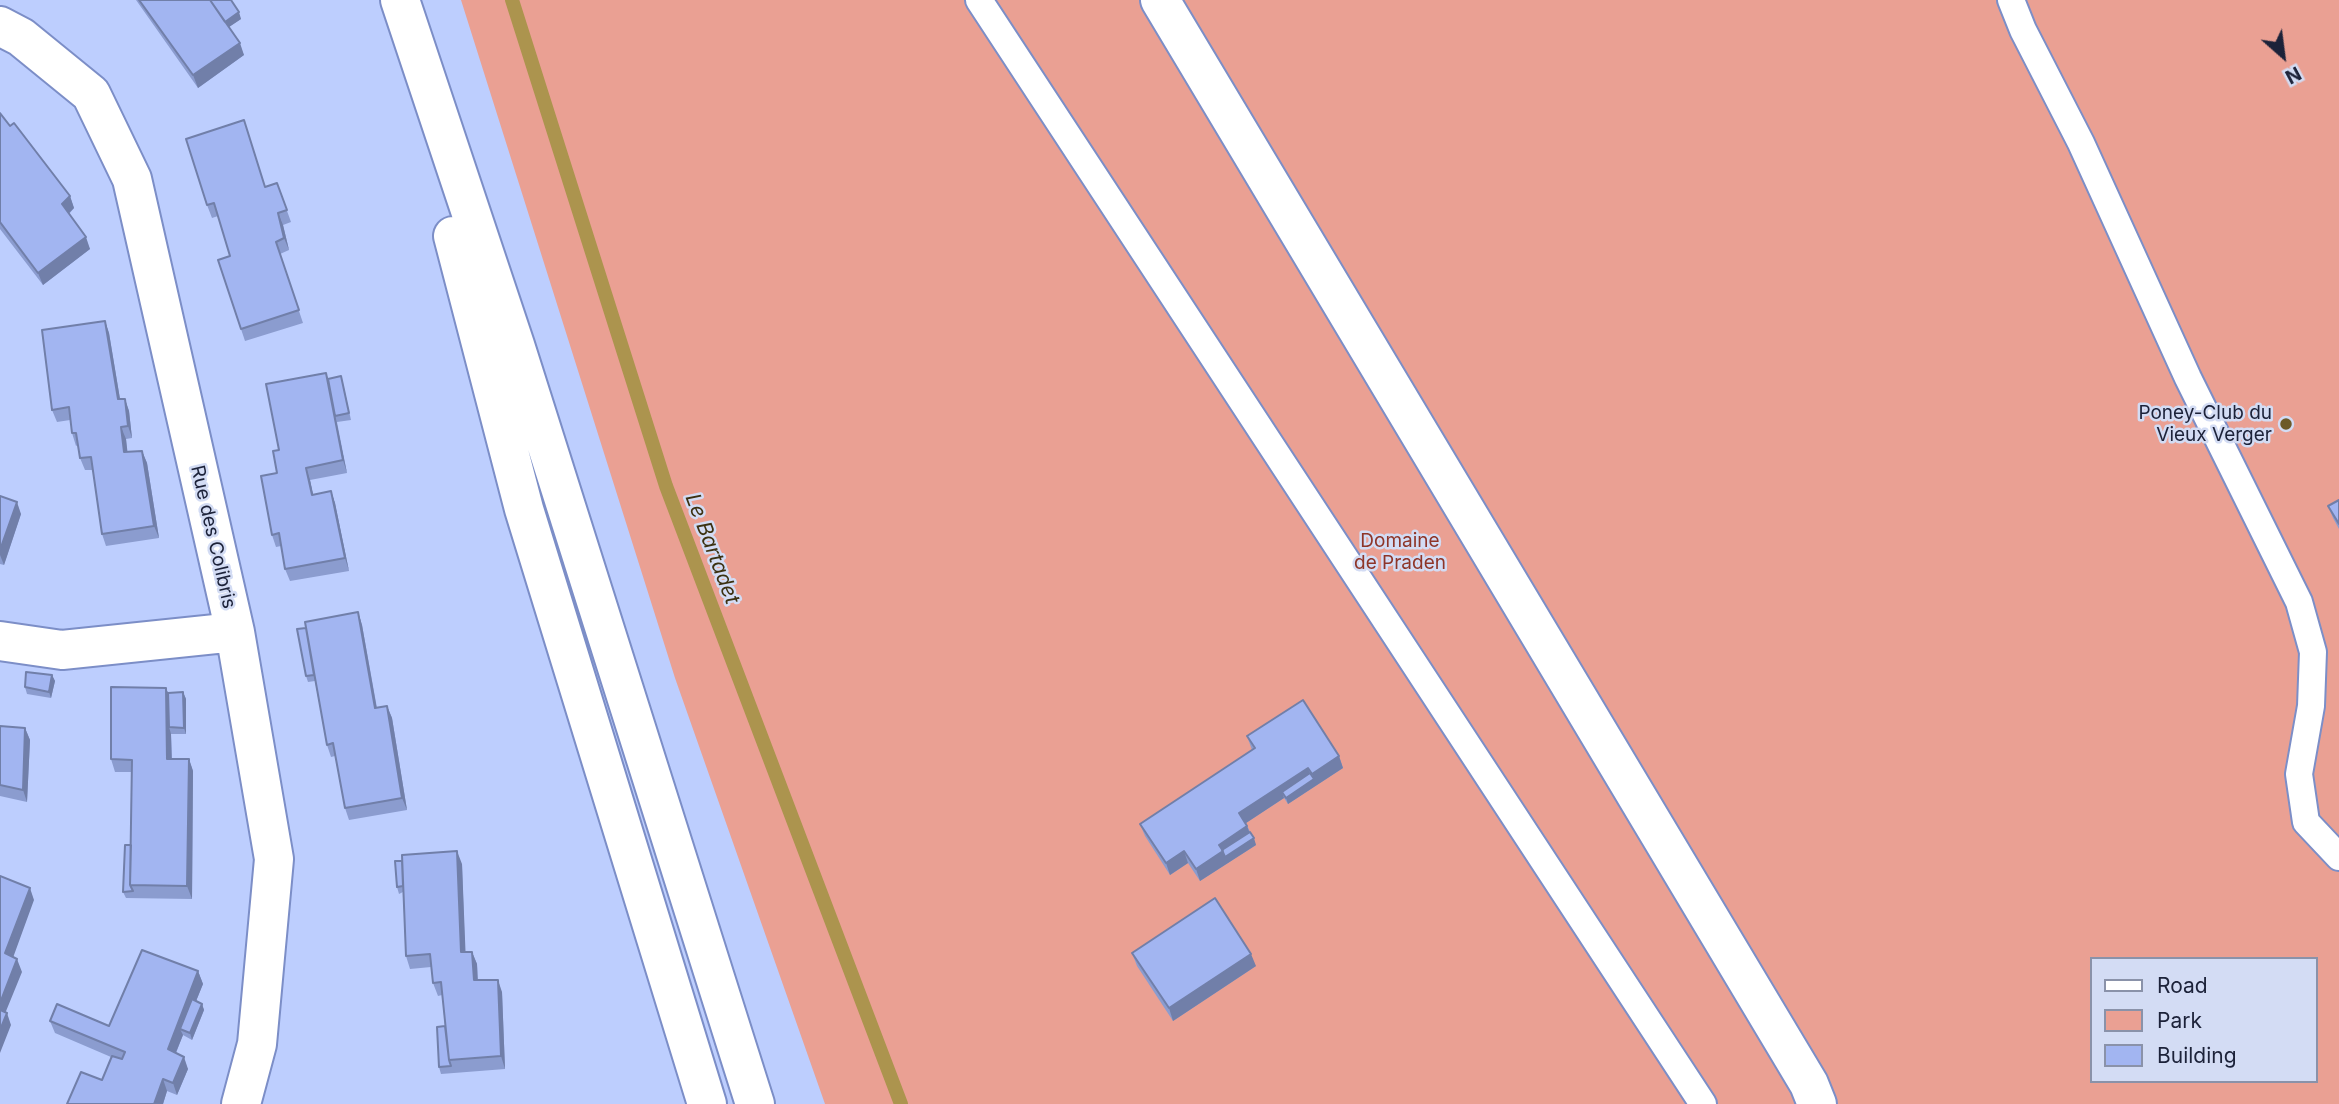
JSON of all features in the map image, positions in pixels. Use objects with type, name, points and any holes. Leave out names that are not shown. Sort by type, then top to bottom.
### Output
[{"type":"street","points":[[392,0],[524,509],[707,1104]]},
{"type":"street","points":[[400,0],[515,345],[755,1104]]},
{"type":"street","points":[[1160,0],[1809,1084],[1817,1104]]},
{"type":"street","name":"Rue des Colibris","points":[[0,26],[21,37],[91,94],[132,179],[235,632],[274,859],[257,1044],[241,1104]]},
{"type":"street","points":[[0,641],[62,650],[235,632]]},
{"type":"lane","points":[[979,0],[1703,1104]]},
{"type":"lane","points":[[2011,0],[2022,30],[2081,143],[2188,378],[2299,602],[2313,652],[2311,706],[2299,774],[2306,822],[2339,857]]},
{"type":"green space","name":"Domaine de Praden","points":[[461,0],[2339,0],[2339,1104],[825,1104],[675,678]]},
{"type":"building","points":[[139,0],[210,0],[240,43],[193,75]]},
{"type":"building","points":[[210,0],[231,0],[239,12],[225,22]]},
{"type":"building","points":[[0,113],[10,126],[14,123],[70,196],[62,204],[86,237],[38,273],[0,222]]},
{"type":"building","points":[[244,120],[265,187],[277,183],[287,210],[278,213],[284,238],[276,242],[299,310],[241,329],[218,260],[230,256],[214,203],[207,205],[186,139]]},
{"type":"building","points":[[105,321],[118,399],[125,399],[128,426],[121,427],[124,452],[142,451],[154,526],[102,534],[91,457],[80,458],[76,433],[72,433],[69,407],[52,410],[42,330]]},
{"type":"building","points":[[326,373],[343,460],[306,468],[312,495],[331,491],[345,558],[285,569],[279,533],[272,535],[261,476],[277,473],[273,451],[279,450],[266,384]]},
{"type":"building","points":[[341,376],[349,413],[335,416],[328,379]]},
{"type":"building","points":[[0,496],[17,502],[0,550]]},
{"type":"building","points":[[2339,500],[2339,524],[2328,506]]},
{"type":"building","points":[[358,612],[375,708],[387,706],[402,798],[345,808],[333,743],[327,745],[305,622]]},
{"type":"building","points":[[306,628],[314,675],[306,676],[297,629]]},
{"type":"building","points":[[26,672],[52,675],[49,692],[25,687]]},
{"type":"building","points":[[111,687],[166,688],[167,759],[189,759],[187,886],[130,885],[132,760],[111,759]]},
{"type":"building","points":[[183,692],[184,728],[169,727],[168,693]]},
{"type":"building","points":[[1303,700],[1339,756],[1312,774],[1308,768],[1239,813],[1247,826],[1219,845],[1223,851],[1196,869],[1184,851],[1166,863],[1140,824],[1255,748],[1247,736]]},
{"type":"building","points":[[0,726],[25,728],[23,790],[0,785]]},
{"type":"building","points":[[1310,773],[1314,779],[1286,798],[1282,792]]},
{"type":"building","points":[[1250,832],[1254,838],[1225,857],[1222,850]]},
{"type":"building","points":[[125,845],[131,845],[130,885],[133,891],[123,892]]},
{"type":"building","points":[[457,851],[461,952],[472,952],[474,980],[498,980],[501,1056],[449,1060],[441,982],[433,983],[430,954],[406,956],[402,855]]},
{"type":"building","points":[[395,861],[402,861],[403,886],[397,887]]},
{"type":"building","points":[[0,876],[30,888],[5,953],[17,959],[0,1003]]},
{"type":"building","points":[[1215,898],[1251,954],[1169,1008],[1132,953]]},
{"type":"building","points":[[142,950],[198,971],[168,1049],[184,1057],[173,1083],[163,1079],[154,1104],[67,1104],[81,1072],[102,1080],[112,1056],[122,1059],[125,1052],[50,1021],[57,1004],[109,1026]]},
{"type":"building","points":[[192,999],[202,1004],[190,1033],[180,1029]]},
{"type":"building","points":[[0,1010],[7,1013],[0,1030]]},
{"type":"building","points":[[445,1026],[451,1066],[439,1067],[437,1027]]},
{"type":"waterway","name":"Le Bartadet","points":[[512,0],[666,486],[901,1104]]},
{"type":"place","name":"Poney-Club du Vieux Verger","points":[[2286,424]]}]
